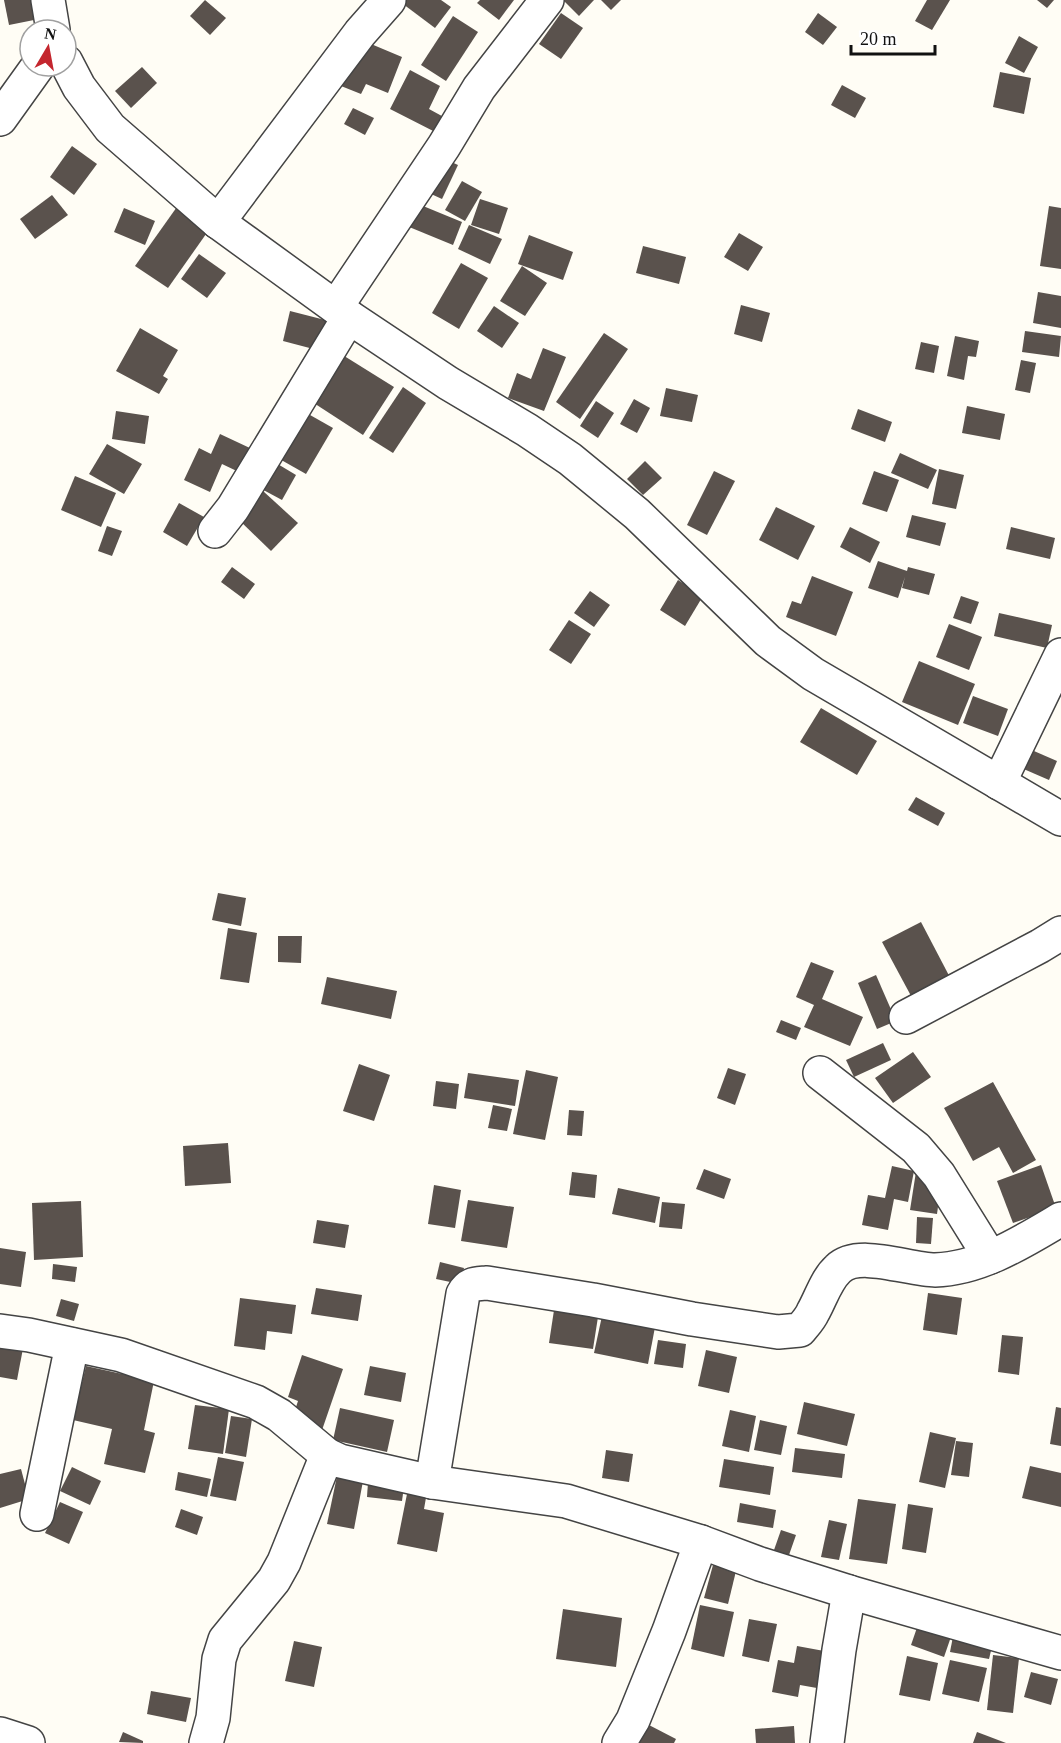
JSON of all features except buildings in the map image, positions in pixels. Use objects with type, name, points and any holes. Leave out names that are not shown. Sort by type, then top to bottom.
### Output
[{"type":"street","points":[[48,0],[51,18]]},
{"type":"street","points":[[218,222],[360,33],[389,0]]},
{"type":"street","points":[[215,531],[232,508],[343,312],[479,88],[548,0]]},
{"type":"street","points":[[0,119],[29,78]]},
{"type":"street","points":[[74,78],[110,128],[218,222],[343,312],[448,383],[527,430],[570,459],[637,514],[768,641],[813,674],[1061,819]]},
{"type":"street","points":[[999,783],[1061,655]]},
{"type":"street","points":[[906,1017],[1061,933]]},
{"type":"street","points":[[820,1073],[916,1148],[939,1175],[990,1257]]},
{"type":"street","points":[[432,1482],[463,1294],[470,1285],[488,1283],[778,1332],[800,1330],[812,1315],[823,1290],[838,1268],[858,1259],[934,1270],[956,1267],[990,1257],[1022,1242],[1061,1219]]},
{"type":"street","points":[[0,1331],[121,1355],[256,1402],[279,1415],[327,1455],[340,1461],[432,1482],[566,1500],[849,1592],[1061,1653]]},
{"type":"street","points":[[37,1514],[72,1345]]},
{"type":"street","points":[[206,1743],[213,1718],[219,1659],[225,1640],[274,1580],[284,1562],[327,1455]]},
{"type":"street","points":[[619,1743],[633,1720],[669,1631],[701,1542]]},
{"type":"street","points":[[827,1743],[849,1592]]}]
